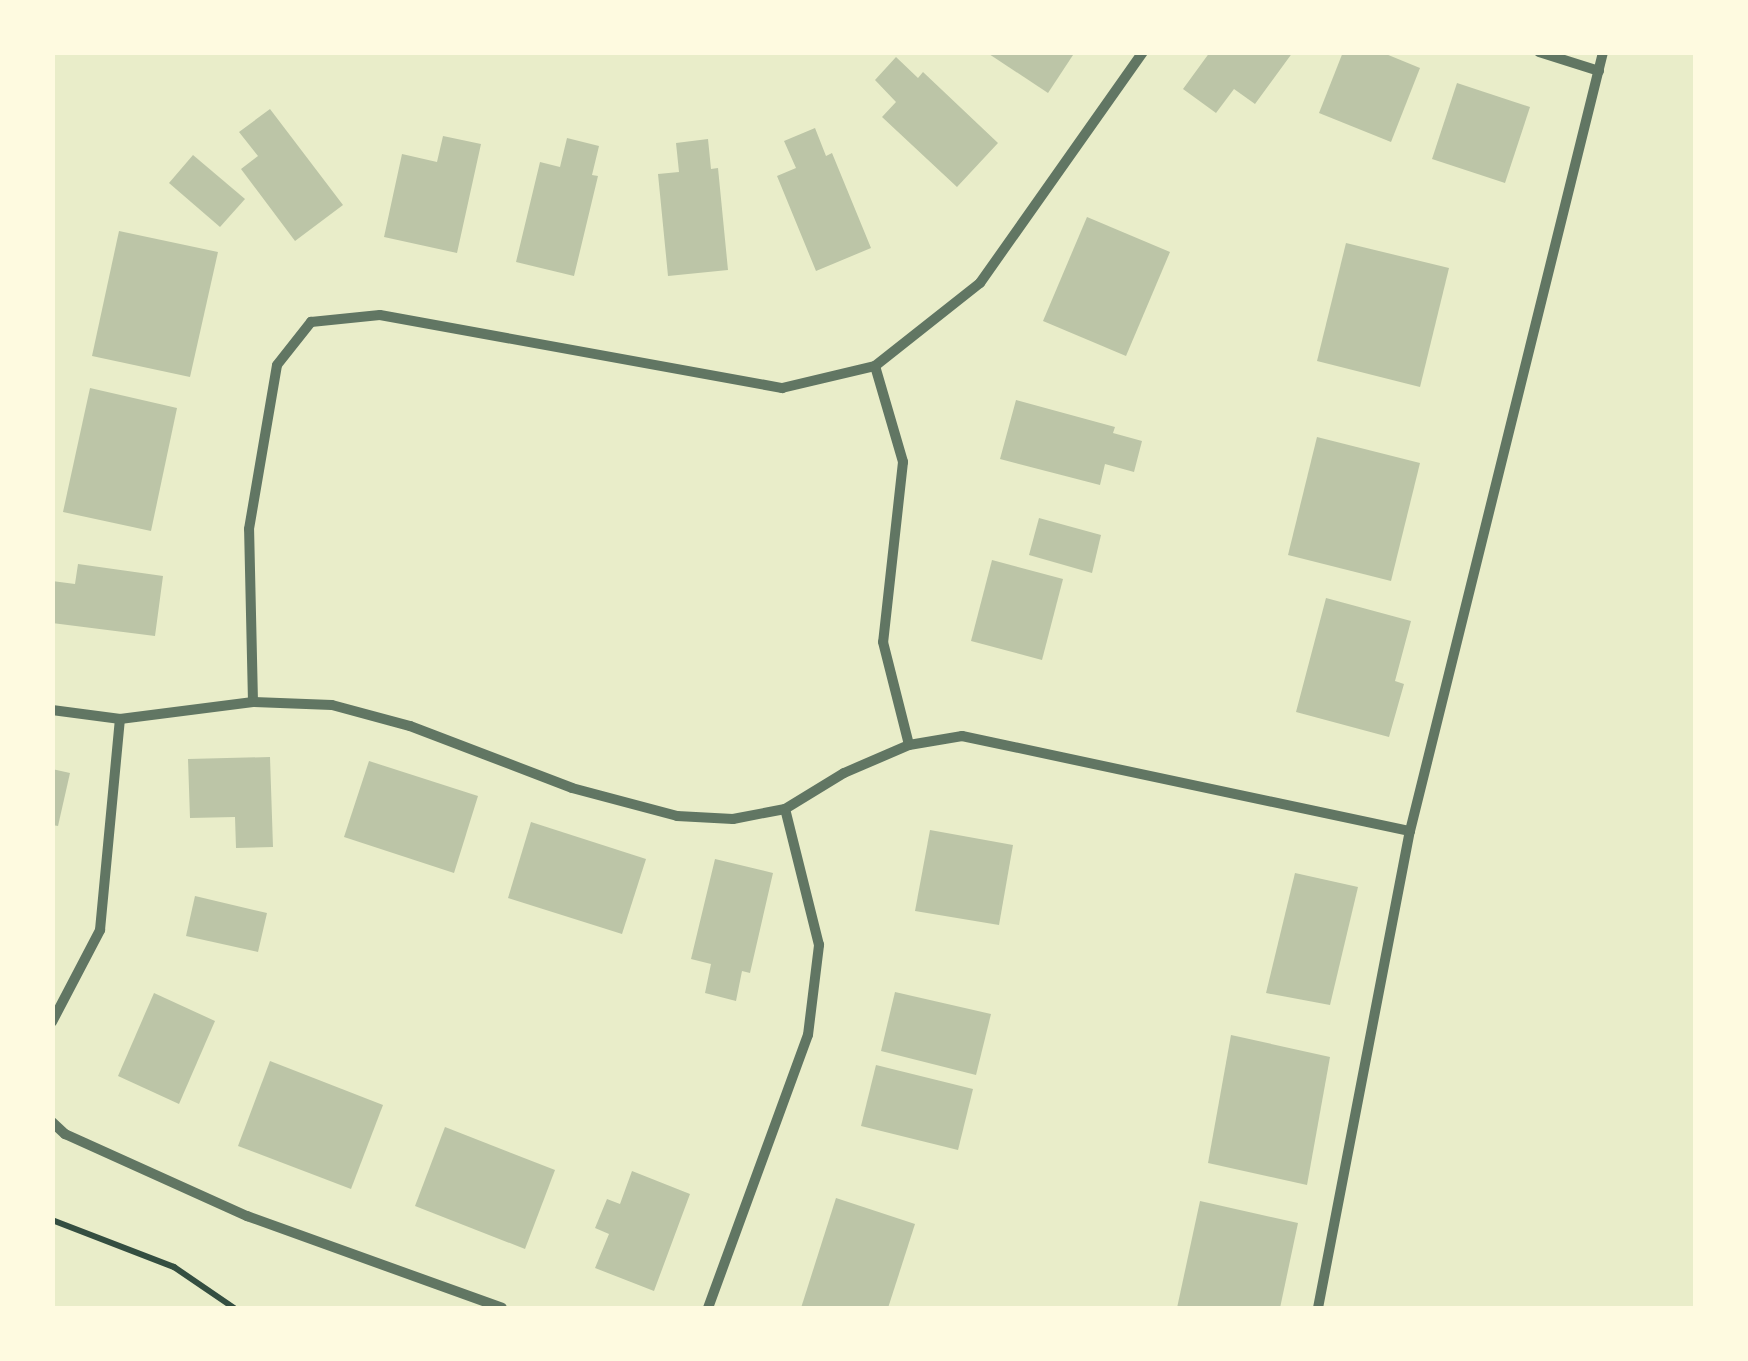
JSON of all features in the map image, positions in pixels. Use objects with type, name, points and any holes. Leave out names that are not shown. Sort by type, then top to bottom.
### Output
[{"type":"street","points":[[253,702],[249,529],[277,366],[311,322],[380,315],[782,388],[875,366],[980,283],[1143,52]]},
{"type":"street","points":[[1539,52],[1599,71]]},
{"type":"street","points":[[1318,1308],[1410,830],[1604,52]]},
{"type":"street","points":[[875,366],[903,462],[883,642],[909,745]]},
{"type":"street","points":[[52,710],[120,719],[253,702],[332,705],[410,726],[572,788],[677,816],[733,820],[785,809],[844,773],[909,745],[962,736],[1410,830]]},
{"type":"street","points":[[52,1022],[100,930],[120,719]]},
{"type":"street","points":[[708,1308],[808,1035],[820,945],[785,809]]},
{"type":"street","points":[[52,1122],[64,1134],[247,1216],[502,1308]]},
{"type":"path","points":[[52,1220],[174,1267],[234,1308]]},
{"type":"building","points":[[986,52],[1075,52],[1048,93]]},
{"type":"building","points":[[1210,52],[1293,52],[1255,104],[1234,89],[1216,113],[1183,89]]},
{"type":"building","points":[[1343,52],[1381,52],[1420,68],[1391,142],[1319,113]]},
{"type":"building","points":[[896,57],[918,78],[923,72],[998,143],[957,187],[882,117],[896,102],[875,80]]},
{"type":"building","points":[[1457,83],[1530,107],[1505,183],[1432,159]]},
{"type":"building","points":[[270,109],[343,205],[295,241],[241,169],[258,156],[239,132]]},
{"type":"building","points":[[815,128],[826,156],[832,153],[871,248],[816,271],[777,176],[796,168],[784,141]]},
{"type":"building","points":[[443,136],[481,144],[457,253],[384,237],[402,154],[437,162]]},
{"type":"building","points":[[567,138],[599,146],[592,175],[598,176],[574,276],[516,262],[540,162],[560,167]]},
{"type":"building","points":[[708,139],[711,169],[718,168],[728,270],[668,276],[658,174],[679,172],[676,143]]},
{"type":"building","points":[[193,155],[245,199],[220,227],[169,183]]},
{"type":"building","points":[[1087,217],[1170,252],[1126,356],[1043,321]]},
{"type":"building","points":[[119,231],[218,252],[190,377],[92,356]]},
{"type":"building","points":[[1346,243],[1449,268],[1420,387],[1317,361]]},
{"type":"building","points":[[90,388],[177,408],[151,531],[63,512]]},
{"type":"building","points":[[1016,400],[1115,427],[1113,433],[1142,441],[1134,472],[1105,464],[1100,485],[1000,459]]},
{"type":"building","points":[[1317,437],[1420,463],[1391,581],[1288,555]]},
{"type":"building","points":[[1039,518],[1101,535],[1092,573],[1029,555]]},
{"type":"building","points":[[992,560],[1063,579],[1042,660],[971,641]]},
{"type":"building","points":[[78,564],[163,576],[155,636],[52,623],[52,581],[75,584]]},
{"type":"building","points":[[1326,598],[1411,621],[1395,681],[1404,684],[1389,737],[1296,712]]},
{"type":"building","points":[[270,757],[273,847],[236,848],[235,817],[190,818],[188,759]]},
{"type":"building","points":[[369,761],[478,796],[454,873],[344,837]]},
{"type":"building","points":[[52,769],[70,773],[58,826],[52,825]]},
{"type":"building","points":[[531,822],[646,859],[622,934],[508,898]]},
{"type":"building","points":[[930,830],[1013,845],[999,925],[915,911]]},
{"type":"building","points":[[715,859],[773,873],[750,973],[742,971],[736,1001],[705,993],[711,964],[691,959]]},
{"type":"building","points":[[1295,873],[1358,887],[1330,1005],[1266,993]]},
{"type":"building","points":[[195,896],[267,913],[258,952],[186,936]]},
{"type":"building","points":[[895,992],[991,1014],[976,1075],[881,1051]]},
{"type":"building","points":[[154,993],[215,1021],[179,1104],[118,1076]]},
{"type":"building","points":[[1231,1035],[1330,1057],[1307,1185],[1208,1163]]},
{"type":"building","points":[[270,1061],[383,1105],[351,1189],[238,1146]]},
{"type":"building","points":[[876,1065],[973,1089],[958,1150],[861,1126]]},
{"type":"building","points":[[445,1127],[555,1170],[525,1249],[415,1206]]},
{"type":"building","points":[[632,1171],[690,1194],[654,1291],[595,1268],[609,1234],[595,1228],[607,1199],[620,1204]]},
{"type":"building","points":[[836,1198],[915,1224],[888,1308],[801,1308]]},
{"type":"building","points":[[1200,1201],[1298,1223],[1280,1308],[1177,1308]]}]
